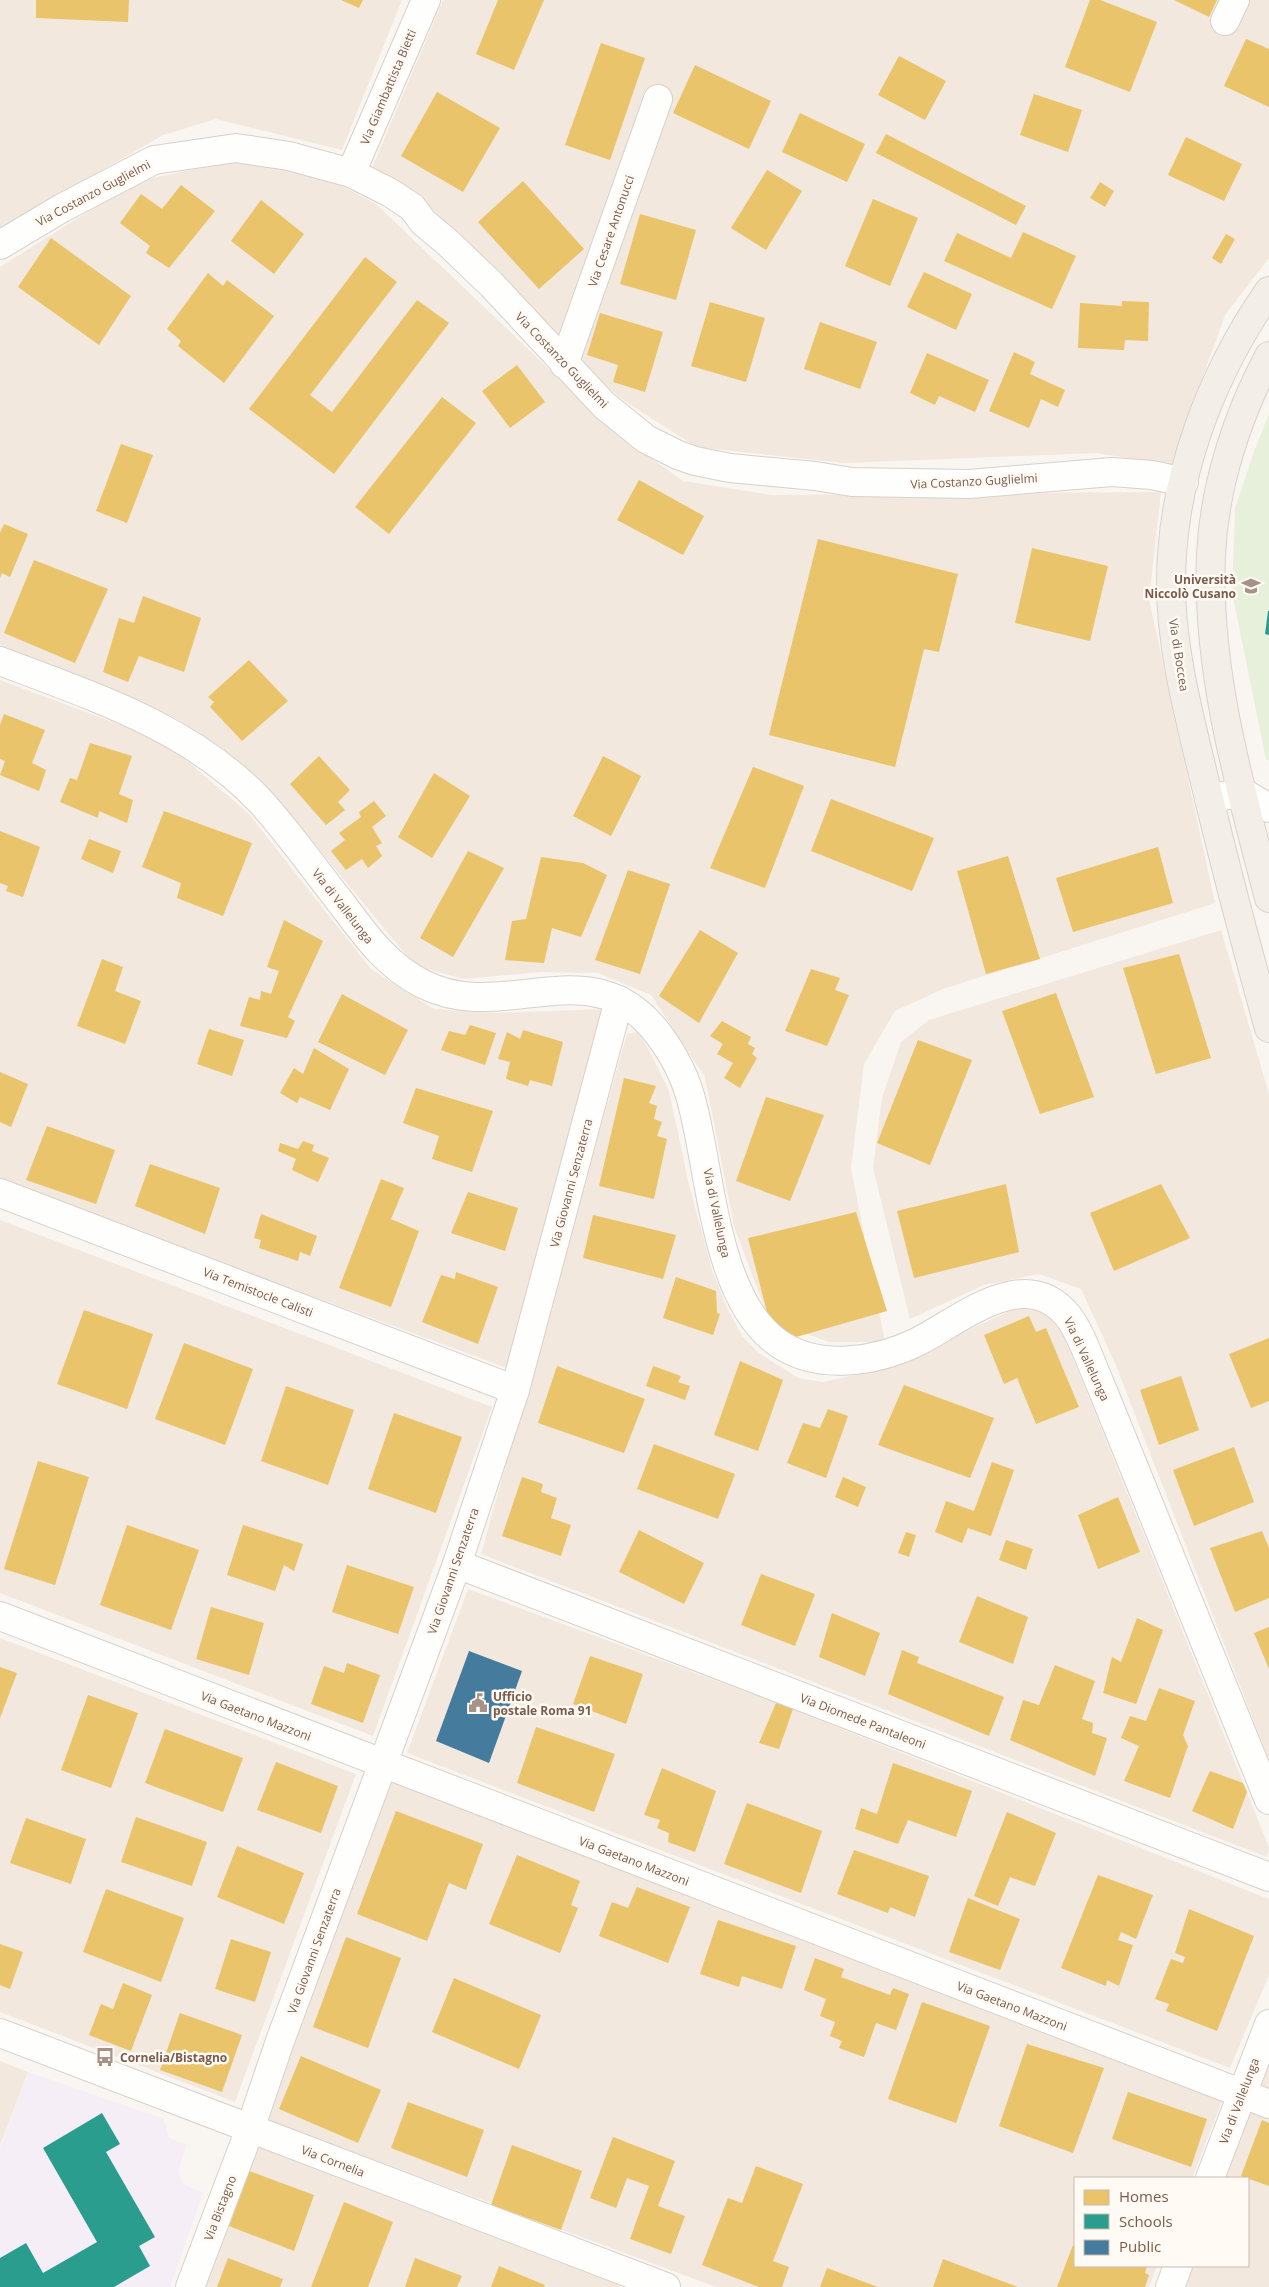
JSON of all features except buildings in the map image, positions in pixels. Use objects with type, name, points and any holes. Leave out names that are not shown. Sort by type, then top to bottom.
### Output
[{"type":"main road","name":"Via di Boccea","points":[[1269,291],[1251,317],[1211,393],[1201,419],[1184,482],[1172,564],[1172,605],[1184,690],[1209,799],[1269,1028]]},
{"type":"main road","points":[[1269,356],[1242,417],[1228,461],[1220,495],[1211,553],[1212,611],[1217,662],[1230,738],[1269,898]]},
{"type":"street","name":"Via Giambattista Bietti","points":[[351,173],[426,0]]},
{"type":"street","name":"Via Cesare Antonucci","points":[[564,364],[658,98]]},
{"type":"street","name":"Via Costanzo Guglielmi","points":[[0,245],[62,208],[154,160],[236,148],[289,156],[351,173],[377,185],[412,207],[423,222],[491,284],[604,405],[646,439],[678,455],[712,465],[852,482],[969,484],[1112,472],[1152,475],[1184,482]]},
{"type":"street","name":"Via di Vallelunga","points":[[0,661],[125,711],[173,734],[214,762],[259,800],[292,839],[364,934],[392,963],[424,985],[449,994],[483,997],[583,990],[600,992],[619,1000],[636,1012],[657,1032],[683,1075],[692,1102],[713,1205],[731,1272],[748,1312],[758,1326],[788,1350],[808,1357],[831,1361],[877,1356],[916,1343],[986,1303],[1019,1294],[1048,1300],[1067,1315],[1101,1386],[1269,1800]]},
{"type":"street","points":[[1209,799],[1242,792],[1269,808]]},
{"type":"street","name":"Via Giovanni Senzaterra","points":[[250,2129],[280,2041],[457,1564],[516,1390],[619,1000]]},
{"type":"street","name":"Via Temistocle Calisti","points":[[0,1193],[516,1390]]},
{"type":"street","name":"Via Diomede Pantaleoni","points":[[457,1564],[1269,1877]]},
{"type":"street","name":"Via Gaetano Mazzoni","points":[[0,1616],[383,1765],[1269,2104]]},
{"type":"street","name":"Via di Vallelunga","points":[[1210,2177],[1269,2024]]},
{"type":"street","name":"Via Cornelia","points":[[0,2033],[250,2129],[636,2282],[666,2287]]},
{"type":"street","name":"Via Bistagno","points":[[190,2287],[250,2129]]},
{"type":"street","points":[[1170,2287],[1178,2267]]},
{"type":"shaded area","points":[[0,0],[402,0],[342,150],[216,119],[163,135],[0,229]]},
{"type":"shaded area","points":[[443,0],[1269,0],[1269,258],[1225,315],[1171,465],[1097,453],[844,463],[696,447],[619,397],[372,168]]},
{"type":"shaded area","points":[[226,162],[312,170],[376,204],[614,431],[683,481],[772,495],[1161,492],[1149,599],[1215,903],[943,989],[895,1011],[864,1064],[851,1168],[885,1342],[829,1342],[769,1320],[734,1226],[705,1077],[651,995],[598,973],[542,972],[464,979],[415,966],[282,804],[181,721],[0,645],[0,267],[135,182]]},
{"type":"shaded area","points":[[0,680],[150,736],[186,760],[248,813],[371,969],[434,1009],[494,1013],[605,1009],[507,1368],[0,1180]]},
{"type":"shaded area","points":[[1221,930],[1269,1094],[1269,1760],[1115,1363],[1081,1289],[1039,1274],[984,1285],[910,1319],[873,1168],[882,1098],[901,1042],[929,1020]]},
{"type":"shaded area","points":[[638,1032],[669,1091],[689,1185],[713,1273],[727,1308],[743,1337],[759,1353],[798,1378],[823,1382],[873,1371],[918,1353],[1021,1306],[1046,1312],[1059,1323],[1269,1848],[1267,1857],[481,1554],[627,1034]]},
{"type":"shaded area","points":[[0,1220],[492,1407],[373,1736],[0,1593]]},
{"type":"shaded area","points":[[468,1589],[776,1703],[1269,1899],[1269,1975],[1230,2068],[407,1753]]},
{"type":"shaded area","points":[[0,1638],[356,1774],[235,2102],[0,2012]]},
{"type":"shaded area","points":[[391,1781],[1223,2099],[1192,2177],[1074,2177],[1074,2267],[1157,2267],[1149,2287],[716,2287],[252,2114]]},
{"type":"shaded area","points":[[1269,2054],[1269,2092],[1255,2087]]},
{"type":"shaded area","points":[[0,2061],[28,2072],[0,2145]]},
{"type":"shaded area","points":[[28,2072],[164,2119],[169,2138],[187,2145],[178,2170],[182,2183],[203,2193],[170,2287],[0,2287],[0,2148]]},
{"type":"shaded area","points":[[1250,2108],[1269,2115],[1269,2287],[1186,2287],[1193,2267],[1249,2267],[1249,2177],[1225,2177]]},
{"type":"shaded area","points":[[256,2147],[619,2285],[619,2287],[201,2287]]},
{"type":"green space","name":"Università Niccolò Cusano","points":[[1269,414],[1269,761],[1266,759],[1234,602],[1233,569],[1235,508]]},
{"type":"place","name":"Università Niccolò Cusano","points":[[1251,586]]},
{"type":"place","name":"Ufficio postale Roma 91","points":[[478,1703]]},
{"type":"place","name":"Cornelia/Bistagno","points":[[105,2057]]}]
